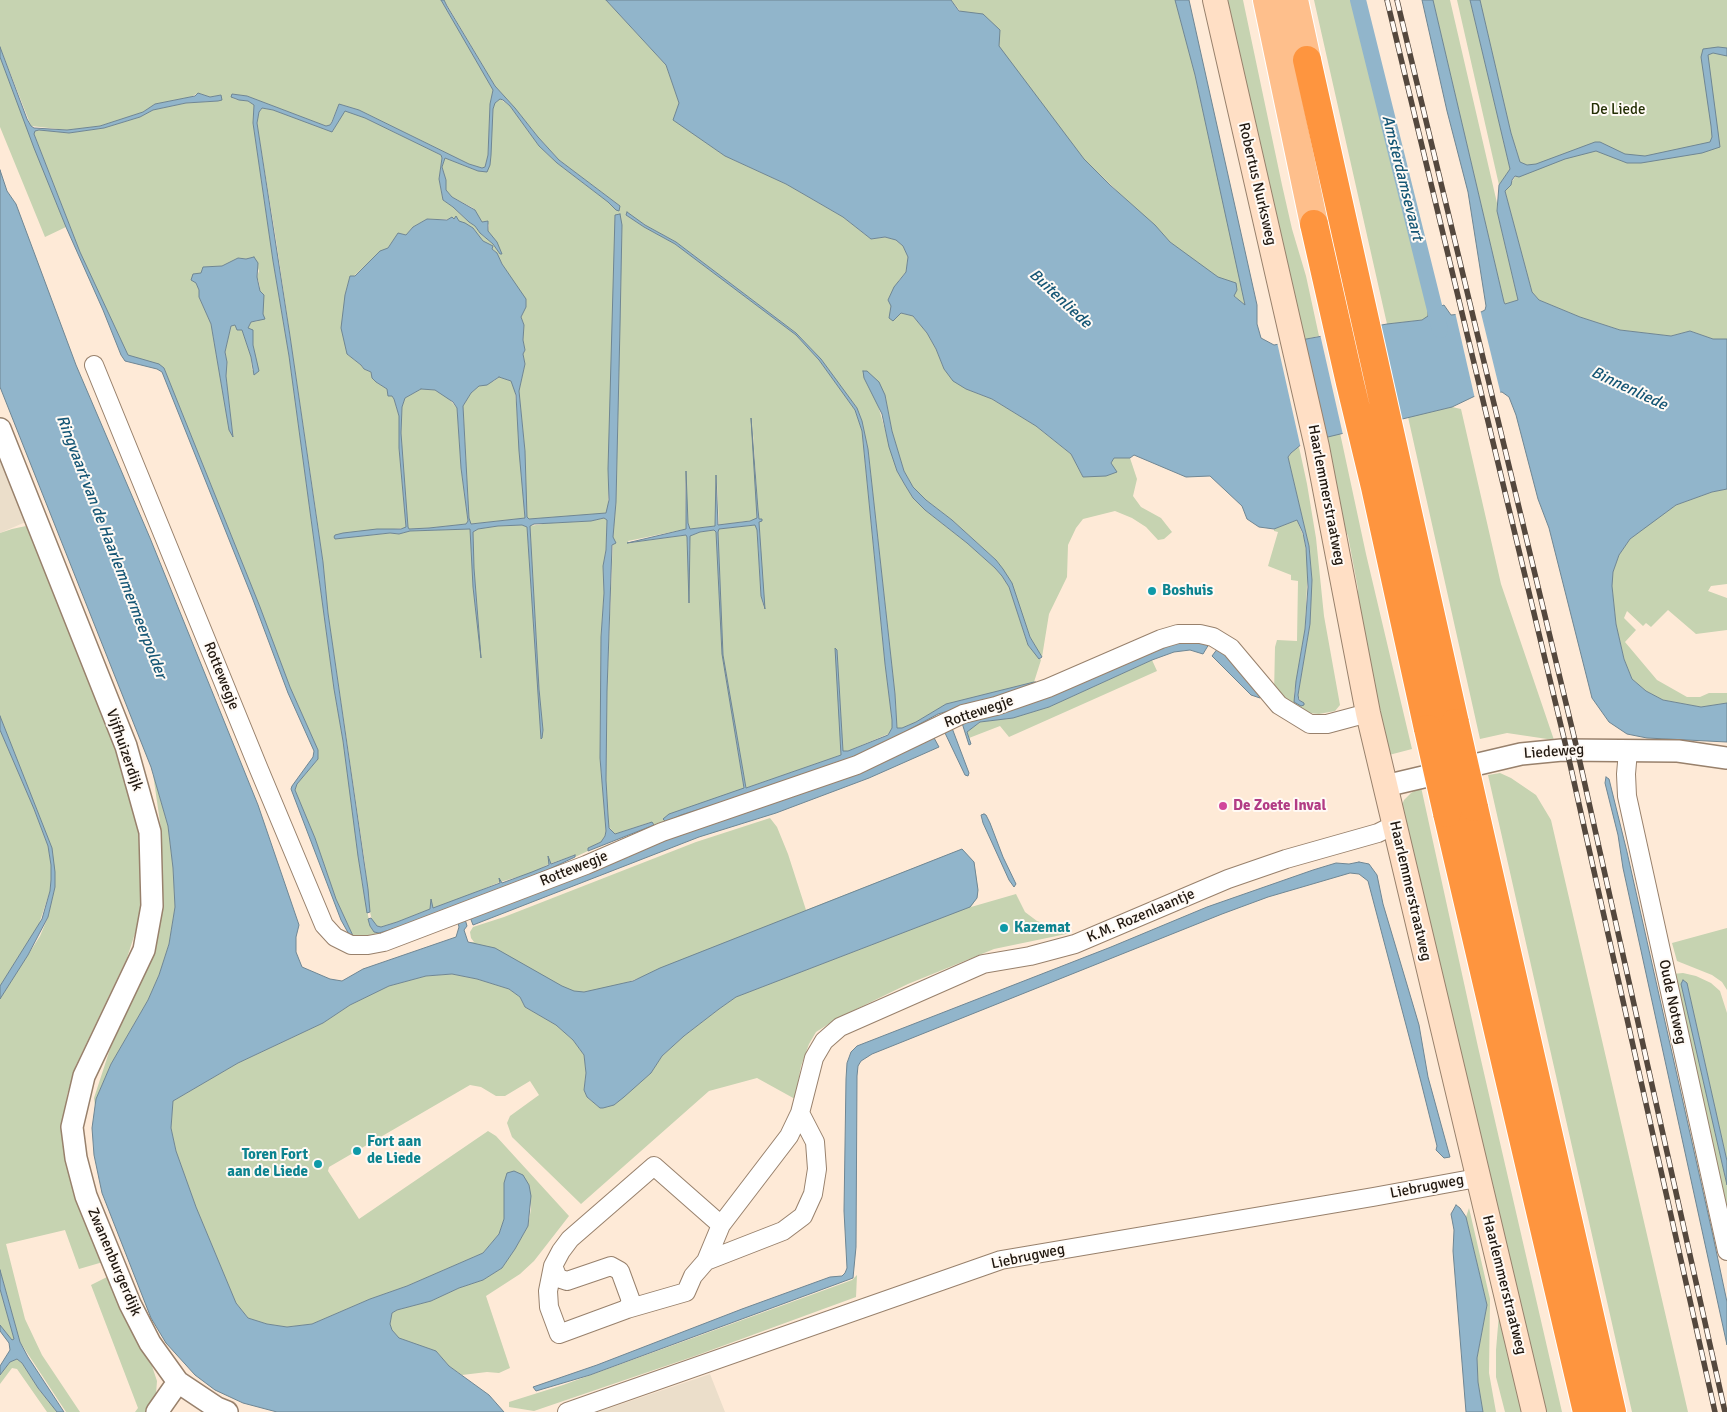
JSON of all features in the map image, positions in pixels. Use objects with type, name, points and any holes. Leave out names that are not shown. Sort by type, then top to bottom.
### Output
[{"type":"highway","points":[[1307,60],[1378,379],[1388,483],[1428,730],[1587,1412]]},
{"type":"highway","points":[[1314,224],[1350,384],[1388,483],[1455,723],[1612,1412]]},
{"type":"main road","name":"Robertus Nurksweg","points":[[1215,0],[1299,368]]},
{"type":"main road","points":[[1267,0],[1314,224]]},
{"type":"main road","points":[[1294,0],[1307,60]]},
{"type":"main road","name":"Haarlemmerstraatweg","points":[[1299,368],[1317,447],[1368,713],[1534,1412]]},
{"type":"street","name":"Rottewegje","points":[[94,365],[324,925],[335,937],[351,944],[368,945],[384,942],[586,865],[662,832],[856,765],[963,714],[996,706],[1048,688],[1160,638],[1178,634],[1200,634],[1212,637],[1231,648],[1279,705],[1310,724],[1327,724],[1368,713]]},
{"type":"street","name":"Vijfhuizerdijk","points":[[0,430],[126,746],[150,832],[152,906],[144,950],[84,1076]]},
{"type":"street","name":"Liedeweg","points":[[1385,786],[1521,754],[1577,749],[1678,752],[1727,758]]},
{"type":"street","name":"Oude Notweg","points":[[1628,751],[1627,796],[1727,1251]]},
{"type":"street","name":"K.M. Rozenlaantje","points":[[721,1225],[654,1166],[570,1239],[561,1251],[553,1266],[548,1291],[549,1307],[559,1334],[627,1309],[686,1292],[693,1276],[706,1260],[721,1225],[789,1136],[800,1112],[814,1058],[824,1041],[840,1027],[982,964],[1030,956],[1075,944],[1228,879],[1286,859],[1378,833],[1394,826]]},
{"type":"street","name":"Zwanenburgerdijk","points":[[84,1076],[72,1128],[76,1158],[86,1196],[130,1304],[150,1343],[178,1382],[217,1408],[227,1412]]},
{"type":"street","points":[[706,1260],[761,1241],[783,1231],[803,1216],[814,1194],[817,1169],[815,1142],[800,1112]]},
{"type":"street","name":"Liebrugweg","points":[[567,1412],[1002,1260],[1382,1195],[1466,1180],[1478,1176]]},
{"type":"street","points":[[553,1266],[558,1278],[568,1281],[611,1266],[620,1271],[631,1301],[627,1309]]},
{"type":"street","points":[[158,1412],[178,1382]]},
{"type":"shaded area","points":[[0,453],[28,521],[0,533]]},
{"type":"shaded area","points":[[710,1374],[725,1412],[598,1412]]},
{"type":"green space","points":[[0,0],[441,0],[493,90],[490,104],[488,155],[485,167],[482,168],[469,164],[359,110],[339,104],[330,125],[326,126],[247,96],[232,94],[234,99],[248,101],[254,105],[253,123],[289,356],[361,877],[370,926],[374,932],[379,933],[354,938],[336,899],[315,838],[295,790],[297,784],[318,759],[318,750],[290,687],[164,368],[128,356],[80,252],[34,134],[35,131],[40,130],[69,133],[104,128],[140,117],[153,110],[186,103],[218,101],[221,95],[210,97],[198,93],[191,97],[155,104],[143,112],[100,126],[67,130],[31,126],[0,47]],"holes":[[[254,257],[259,271],[257,277],[263,314],[258,321],[251,322],[248,328],[253,337],[258,371],[252,370],[251,357],[242,330],[235,325],[231,326],[225,352],[233,436],[229,429],[211,324],[199,297],[196,283],[204,267],[222,266],[238,258]]]},
{"type":"green space","points":[[444,0],[606,0],[666,65],[679,103],[674,120],[725,156],[786,184],[843,217],[871,239],[885,237],[896,240],[903,246],[908,257],[906,272],[899,280],[888,300],[901,313],[913,316],[927,333],[944,369],[966,389],[992,399],[1036,426],[1071,454],[1083,477],[1116,472],[1111,463],[1114,458],[1130,458],[1137,479],[1133,496],[1141,507],[1161,518],[1172,532],[1164,539],[1158,540],[1146,527],[1132,518],[1115,511],[1083,519],[1076,528],[1068,545],[1067,577],[1049,614],[1042,657],[1030,637],[1012,584],[996,560],[913,487],[904,471],[892,431],[885,395],[864,378],[877,402],[897,471],[913,498],[925,510],[967,543],[1002,576],[1009,587],[1028,645],[1041,660],[1034,682],[946,704],[916,722],[902,728],[897,728],[895,694],[868,449],[857,408],[821,359],[796,333],[676,242],[627,213],[626,215],[644,227],[675,244],[796,335],[819,360],[855,410],[862,431],[892,728],[888,734],[848,751],[843,751],[836,649],[841,755],[746,788],[723,655],[718,532],[719,529],[755,525],[757,530],[761,596],[764,608],[759,522],[762,519],[759,519],[758,510],[752,418],[757,518],[719,525],[716,477],[715,526],[690,529],[685,472],[686,529],[628,541],[629,543],[686,535],[689,601],[690,536],[700,532],[714,530],[716,532],[722,654],[744,789],[669,814],[666,822],[654,825],[651,822],[615,834],[609,827],[606,780],[607,691],[616,502],[622,225],[618,215],[616,215],[608,509],[606,513],[600,514],[529,519],[527,518],[525,451],[519,391],[525,364],[523,354],[525,350],[523,340],[524,325],[521,317],[526,307],[517,287],[497,253],[483,241],[473,228],[455,219],[427,219],[413,227],[406,235],[398,233],[388,248],[371,260],[354,276],[350,276],[345,295],[347,354],[364,369],[371,372],[372,378],[387,389],[394,399],[399,416],[399,448],[406,528],[343,533],[335,539],[390,533],[399,534],[410,531],[470,529],[473,587],[481,658],[473,532],[478,529],[498,526],[522,525],[527,527],[541,738],[543,730],[530,526],[591,521],[604,518],[607,520],[606,550],[603,566],[600,758],[606,831],[601,842],[575,857],[575,855],[549,864],[532,873],[500,882],[381,927],[372,921],[370,912],[365,864],[328,613],[316,512],[257,123],[259,112],[262,108],[273,110],[333,131],[344,110],[365,118],[441,155],[439,179],[443,200],[475,226],[500,254],[488,231],[489,225],[486,221],[482,222],[473,208],[452,197],[446,190],[446,180],[442,167],[445,158],[478,171],[490,165],[493,109],[495,103],[500,99],[510,106],[539,146],[557,163],[616,210],[620,206],[559,160],[538,137],[495,86]]},
{"type":"green space","points":[[951,0],[1175,0],[1195,75],[1246,306],[1170,242],[1084,159]]},
{"type":"green space","points":[[1224,0],[1243,0],[1282,185],[1292,229],[1306,276],[1319,336],[1302,340]]},
{"type":"green space","points":[[1314,0],[1352,0],[1429,314],[1428,317],[1422,320],[1387,324]]},
{"type":"green space","points":[[1433,0],[1450,0],[1518,300],[1505,304],[1504,302]]},
{"type":"green space","points":[[1457,0],[1470,0],[1510,169],[1499,185]]},
{"type":"green space","name":"De Liede","points":[[1480,0],[1727,0],[1727,339],[1713,339],[1690,331],[1671,336],[1620,330],[1580,317],[1539,300],[1532,292],[1505,191],[1516,176],[1520,162],[1511,133]]},
{"type":"green space","points":[[0,57],[66,227],[45,237],[0,127]]},
{"type":"green space","points":[[499,377],[511,381],[515,389],[525,518],[471,524],[469,518],[463,406],[471,393],[479,386],[494,381]]},
{"type":"green space","points":[[421,389],[435,390],[447,397],[457,408],[461,468],[468,521],[466,524],[429,528],[409,529],[408,527],[401,433],[402,407],[405,398]]},
{"type":"green space","points":[[1452,407],[1461,409],[1501,584],[1554,740],[1507,733],[1480,739],[1408,417]]},
{"type":"green space","points":[[1340,433],[1366,554],[1412,749],[1389,755],[1357,606],[1358,589],[1348,536],[1341,519],[1325,437]]},
{"type":"green space","points":[[1299,447],[1316,538],[1324,616],[1340,705],[1335,711],[1319,714],[1307,713],[1274,694],[1275,647],[1277,640],[1297,641],[1298,581],[1291,580],[1291,575],[1268,566],[1278,532],[1274,531],[1274,529],[1297,520],[1304,538],[1308,564],[1305,629],[1294,694],[1294,699],[1301,702],[1298,695],[1310,624],[1312,580],[1309,546],[1288,457]]},
{"type":"green space","points":[[1727,489],[1727,584],[1711,586],[1708,591],[1727,598],[1727,630],[1696,634],[1668,610],[1651,627],[1646,623],[1643,626],[1627,611],[1624,618],[1636,630],[1625,642],[1657,680],[1687,697],[1700,697],[1709,693],[1727,693],[1727,703],[1701,707],[1663,700],[1646,691],[1632,679],[1624,659],[1616,624],[1612,586],[1613,572],[1619,555],[1630,539],[1647,525],[1676,505],[1712,492]]},
{"type":"green space","points":[[26,526],[37,546],[123,761],[141,830],[143,891],[140,918],[127,958],[76,1065],[67,1095],[65,1116],[103,1262],[79,1269],[65,1230],[6,1244],[25,1319],[42,1355],[80,1412],[66,1412],[20,1342],[0,1270],[0,999],[40,936],[48,917],[55,887],[52,848],[0,716],[0,533]]},
{"type":"green space","points":[[1152,660],[1157,671],[1009,737],[1000,726],[969,738],[967,732],[980,722],[1013,718],[1049,707]]},
{"type":"green space","points":[[0,730],[48,846],[51,880],[50,891],[39,924],[0,986]]},
{"type":"green space","points":[[1500,773],[1536,795],[1551,820],[1688,1412],[1632,1412],[1488,775]]},
{"type":"green space","points":[[153,774],[168,826],[173,868],[175,907],[169,944],[159,975],[148,1000],[111,1064],[96,1099],[95,1106],[94,1098],[110,1049],[141,981],[159,920],[162,836]]},
{"type":"green space","points":[[1421,787],[1478,1047],[1562,1412],[1544,1412],[1399,812],[1404,800]]},
{"type":"green space","points":[[770,818],[777,827],[788,854],[806,910],[962,849],[974,862],[976,874],[977,898],[971,907],[1016,894],[1025,912],[1037,921],[1069,930],[1071,933],[994,949],[908,984],[838,1018],[816,1032],[809,1044],[801,1066],[795,1099],[757,1078],[709,1091],[581,1204],[512,1137],[507,1123],[510,1116],[539,1095],[530,1081],[505,1096],[496,1096],[481,1087],[470,1085],[329,1167],[328,1171],[359,1219],[488,1131],[496,1136],[569,1216],[534,1261],[520,1274],[486,1296],[510,1368],[499,1373],[487,1372],[462,1375],[449,1366],[436,1351],[398,1338],[390,1324],[392,1313],[397,1310],[431,1301],[459,1288],[483,1280],[502,1268],[528,1226],[531,1209],[529,1185],[504,1183],[504,1219],[499,1234],[483,1253],[312,1324],[287,1327],[267,1324],[248,1318],[236,1303],[196,1207],[176,1151],[171,1128],[173,1101],[238,1063],[323,1023],[350,1005],[389,986],[426,976],[452,974],[477,979],[509,989],[520,997],[525,1007],[556,1025],[573,1040],[584,1055],[586,1073],[584,1090],[587,1097],[600,1108],[614,1105],[651,1073],[662,1056],[684,1036],[736,997],[949,915],[913,876],[585,998],[468,942],[474,942],[470,932],[473,927],[504,917],[696,842]]},
{"type":"green space","points":[[1727,928],[1727,990],[1722,982],[1712,975],[1677,961],[1672,943]]},
{"type":"green space","points":[[1683,973],[1696,976],[1711,983],[1720,991],[1727,1013],[1727,1161],[1687,983],[1682,981],[1727,1185],[1727,1228],[1672,974]]},
{"type":"green space","points":[[1469,1208],[1490,1299],[1489,1373],[1496,1412],[1483,1412],[1478,1382],[1477,1358],[1487,1305],[1466,1217]]},
{"type":"green space","points":[[857,1275],[856,1297],[695,1356],[534,1411],[509,1407],[509,1402],[563,1385],[852,1280]]},
{"type":"green space","points":[[109,1276],[151,1363],[157,1381],[156,1394],[148,1412],[135,1412],[138,1408],[91,1285]]},
{"type":"green space","points":[[0,1289],[14,1339],[14,1341],[0,1325]]},
{"type":"green space","points":[[1499,1314],[1525,1412],[1505,1412],[1496,1377]]},
{"type":"green space","points":[[17,1359],[22,1363],[38,1388],[57,1412],[47,1412],[17,1369],[12,1368],[0,1384],[0,1375],[10,1362]]},
{"type":"water","points":[[441,0],[444,0],[495,86],[538,137],[559,160],[620,206],[619,211],[616,210],[557,163],[539,146],[510,106],[500,99],[495,103],[493,109],[491,155],[487,172],[478,171],[445,158],[442,167],[446,180],[446,190],[452,197],[475,210],[482,222],[488,221],[488,231],[497,242],[502,254],[500,254],[475,226],[443,200],[439,179],[441,155],[365,118],[345,111],[332,132],[273,110],[262,108],[259,112],[257,123],[323,562],[328,613],[368,889],[370,912],[367,913],[334,689],[289,356],[253,123],[254,105],[248,101],[231,97],[232,94],[247,96],[326,126],[332,122],[339,104],[359,110],[469,164],[482,168],[485,167],[488,155],[490,104],[493,90]]},
{"type":"water","points":[[606,0],[951,0],[959,11],[983,14],[1000,30],[999,46],[1084,159],[1155,225],[1170,242],[1218,277],[1236,283],[1237,290],[1234,296],[1245,305],[1195,75],[1175,0],[1189,0],[1257,305],[1257,324],[1261,338],[1274,345],[1387,324],[1422,320],[1428,316],[1428,311],[1444,305],[1451,315],[1485,310],[1486,306],[1468,192],[1447,111],[1422,0],[1433,0],[1505,304],[1518,300],[1497,211],[1499,185],[1510,169],[1470,0],[1480,0],[1511,133],[1520,162],[1527,165],[1536,164],[1595,142],[1600,142],[1625,154],[1645,156],[1710,142],[1712,137],[1711,126],[1701,57],[1703,49],[1727,48],[1727,56],[1713,53],[1708,55],[1720,147],[1702,153],[1641,163],[1627,163],[1596,151],[1565,159],[1519,177],[1515,176],[1511,185],[1505,191],[1532,292],[1539,300],[1580,317],[1620,330],[1671,336],[1690,331],[1713,339],[1727,339],[1727,489],[1712,492],[1676,505],[1630,539],[1619,555],[1613,572],[1612,586],[1616,624],[1624,659],[1632,679],[1646,691],[1663,700],[1701,707],[1727,703],[1727,742],[1647,738],[1627,734],[1609,722],[1592,698],[1549,528],[1538,499],[1516,415],[1509,397],[1502,392],[1475,396],[1452,407],[1303,443],[1288,457],[1309,546],[1312,580],[1310,624],[1298,695],[1299,700],[1304,705],[1301,706],[1294,702],[1305,629],[1308,587],[1306,548],[1303,533],[1297,520],[1274,529],[1259,527],[1247,519],[1242,506],[1210,476],[1186,477],[1134,455],[1130,458],[1114,458],[1111,463],[1117,472],[1106,476],[1083,477],[1071,454],[1036,426],[992,399],[966,389],[953,381],[944,369],[927,333],[913,316],[901,313],[893,321],[889,318],[891,306],[888,300],[894,287],[906,272],[908,257],[903,246],[896,240],[885,237],[871,239],[843,217],[786,184],[725,156],[673,120],[679,103],[666,65]]},
{"type":"water","points":[[0,47],[27,119],[34,128],[67,130],[100,126],[143,112],[155,104],[195,96],[198,93],[210,97],[221,95],[222,100],[186,103],[153,110],[140,117],[104,128],[69,133],[39,130],[35,131],[34,134],[80,252],[128,355],[159,364],[164,368],[290,687],[318,750],[318,759],[297,784],[295,790],[315,838],[336,899],[354,938],[351,938],[341,920],[291,789],[313,757],[314,751],[288,693],[252,597],[162,372],[125,361],[121,355],[34,148],[0,57]]},
{"type":"water","name":"Ringvaart van de Haarlemmermeerpolder","points":[[0,170],[7,191],[16,204],[76,365],[150,538],[258,805],[299,925],[296,937],[296,952],[302,967],[330,979],[342,981],[363,969],[456,937],[459,927],[458,923],[465,919],[467,926],[464,930],[468,942],[495,948],[562,986],[574,991],[584,992],[633,981],[660,968],[962,849],[974,862],[978,890],[977,898],[970,907],[736,997],[684,1036],[662,1056],[651,1073],[614,1105],[600,1108],[587,1097],[584,1090],[586,1073],[584,1055],[573,1040],[556,1025],[525,1007],[520,997],[509,989],[477,979],[452,974],[426,976],[389,986],[350,1005],[323,1023],[238,1063],[173,1101],[171,1128],[176,1151],[196,1207],[236,1303],[248,1318],[267,1324],[287,1327],[312,1324],[483,1253],[499,1234],[504,1219],[504,1183],[507,1173],[514,1171],[523,1175],[529,1185],[531,1196],[528,1226],[502,1268],[483,1280],[459,1288],[431,1301],[397,1310],[392,1313],[390,1324],[392,1330],[399,1338],[436,1351],[449,1366],[489,1395],[504,1412],[277,1412],[243,1403],[215,1390],[195,1375],[166,1343],[151,1318],[102,1193],[94,1155],[92,1128],[96,1099],[111,1064],[148,1000],[159,975],[169,944],[175,907],[168,826],[151,767],[0,387]]},
{"type":"water","points":[[627,212],[645,225],[676,242],[796,333],[821,359],[857,408],[868,449],[895,694],[897,728],[902,728],[916,722],[946,704],[1036,682],[1035,685],[938,714],[877,747],[814,773],[681,815],[666,822],[663,819],[669,814],[744,788],[722,654],[716,532],[714,530],[700,532],[690,536],[689,603],[686,535],[627,543],[686,529],[686,471],[688,523],[690,529],[715,526],[716,475],[718,525],[750,521],[757,518],[751,418],[758,510],[759,519],[762,519],[759,522],[765,609],[761,596],[757,530],[755,525],[719,529],[718,532],[723,655],[746,788],[841,755],[835,648],[837,650],[843,751],[848,751],[888,735],[892,728],[892,720],[862,431],[855,410],[819,360],[796,335],[675,244],[626,215]]},
{"type":"water","points":[[620,214],[622,225],[616,502],[613,537],[616,543],[612,545],[607,691],[606,780],[608,815],[609,828],[615,834],[652,822],[654,825],[588,851],[588,848],[601,842],[606,831],[600,758],[603,566],[606,550],[607,520],[604,518],[591,521],[534,524],[530,526],[543,730],[541,739],[527,527],[522,525],[498,526],[478,529],[473,532],[481,658],[473,587],[470,529],[410,531],[399,534],[390,533],[335,539],[334,537],[343,533],[377,529],[401,529],[406,527],[399,448],[399,416],[394,399],[392,396],[388,396],[387,389],[372,378],[371,372],[364,369],[347,354],[341,328],[345,295],[350,276],[355,276],[380,251],[388,248],[398,233],[406,235],[413,227],[427,219],[447,220],[452,217],[454,219],[456,216],[459,221],[473,228],[483,241],[493,246],[492,249],[497,253],[502,264],[526,299],[526,307],[521,317],[524,325],[523,340],[525,350],[523,354],[525,364],[519,391],[525,451],[527,517],[529,519],[606,513],[609,500],[608,469],[615,215]],"holes":[[[499,377],[511,381],[516,395],[525,518],[471,524],[469,518],[463,406],[471,393],[479,386],[487,385]],[[421,389],[435,390],[453,402],[457,408],[461,468],[468,521],[466,524],[429,528],[409,529],[408,527],[401,433],[402,407],[405,398]]]},
{"type":"water","points":[[254,257],[258,263],[257,277],[260,291],[264,295],[263,314],[265,319],[251,322],[248,328],[253,330],[253,345],[259,371],[254,375],[251,357],[242,330],[237,330],[235,325],[231,326],[225,352],[233,437],[229,430],[211,324],[199,297],[196,283],[191,280],[193,274],[201,273],[203,267],[222,266],[238,258]]},
{"type":"water","points":[[863,371],[867,371],[879,382],[885,395],[892,431],[904,471],[913,487],[996,560],[1003,569],[1012,583],[1030,637],[1042,657],[1039,659],[1028,645],[1009,587],[1002,576],[967,543],[925,510],[913,498],[905,485],[897,471],[889,447],[882,414],[864,378]]},
{"type":"water","points":[[1179,639],[1209,644],[1203,654],[1190,650],[1174,652],[1152,660],[1049,707],[1013,718],[980,722],[967,732],[971,744],[969,745],[962,723]]},
{"type":"water","points":[[1218,648],[1226,654],[1261,694],[1260,698],[1251,695],[1212,656]]},
{"type":"water","points":[[0,716],[52,848],[55,887],[48,917],[28,955],[0,999],[0,986],[42,919],[50,891],[51,865],[48,846],[0,730]]},
{"type":"water","points":[[952,728],[969,773],[968,776],[965,775],[945,733]]},
{"type":"water","points":[[933,736],[939,747],[869,778],[776,813],[699,837],[473,925],[470,917],[623,855]]},
{"type":"water","points":[[1606,777],[1609,779],[1627,852],[1713,1236],[1727,1302],[1727,1345],[1623,868],[1618,835],[1605,783]]},
{"type":"water","points":[[984,814],[990,823],[1016,884],[1014,887],[983,823],[981,815]]},
{"type":"water","points":[[575,855],[575,857],[545,871],[396,928],[379,933],[374,932],[370,926],[368,919],[371,918],[377,926],[381,927],[430,909],[431,899],[433,908],[500,883],[499,878],[502,883],[532,872],[549,865],[548,856],[551,864]]},
{"type":"water","points":[[1359,862],[1369,864],[1377,875],[1383,904],[1419,1025],[1428,1077],[1450,1157],[1444,1158],[1436,1150],[1437,1146],[1420,1078],[1368,881],[1359,874],[1350,873],[1268,897],[1222,914],[872,1054],[861,1061],[858,1066],[857,1076],[856,1247],[853,1278],[590,1375],[536,1391],[533,1387],[597,1365],[830,1277],[842,1276],[845,1273],[847,1268],[844,1211],[846,1079],[847,1063],[851,1052],[857,1046],[1111,947],[1207,907],[1336,863],[1349,864]]},
{"type":"water","points":[[1683,980],[1687,983],[1727,1161],[1727,1185],[1681,984]]},
{"type":"water","points":[[1456,1205],[1466,1217],[1487,1305],[1477,1358],[1478,1382],[1483,1412],[1466,1412],[1453,1251],[1454,1230],[1451,1214]]},
{"type":"water","points":[[0,1270],[20,1342],[64,1412],[57,1412],[38,1388],[22,1363],[17,1359],[10,1362],[0,1375],[0,1366],[10,1350],[9,1343],[0,1331],[0,1325],[12,1340],[14,1339],[0,1289]]},
{"type":"pier","points":[[1480,309],[1501,395],[1475,399],[1455,312],[1459,314]]},
{"type":"pier","points":[[1350,328],[1373,428],[1343,435],[1320,334]]},
{"type":"pier","points":[[1301,338],[1324,440],[1304,445],[1301,449],[1277,342]]},
{"type":"waterway","name":"Amsterdamsevaart","points":[[1358,0],[1440,330]]},
{"type":"railway","points":[[1387,0],[1568,755],[1715,1412]]},
{"type":"railway","points":[[1397,0],[1577,749],[1725,1412]]},
{"type":"place","name":"Boshuis","points":[[1152,591]]},
{"type":"place","name":"De Zoete Inval","points":[[1223,806]]},
{"type":"place","name":"Kazemat","points":[[1004,928]]},
{"type":"place","name":"Fort aan de Liede","points":[[357,1151]]},
{"type":"place","name":"Toren Fort aan de Liede","points":[[318,1164]]},
{"type":"water label","name":"Buitenliede","points":[[1060,299]]},
{"type":"water label","name":"Binnenliede","points":[[1629,389]]}]
